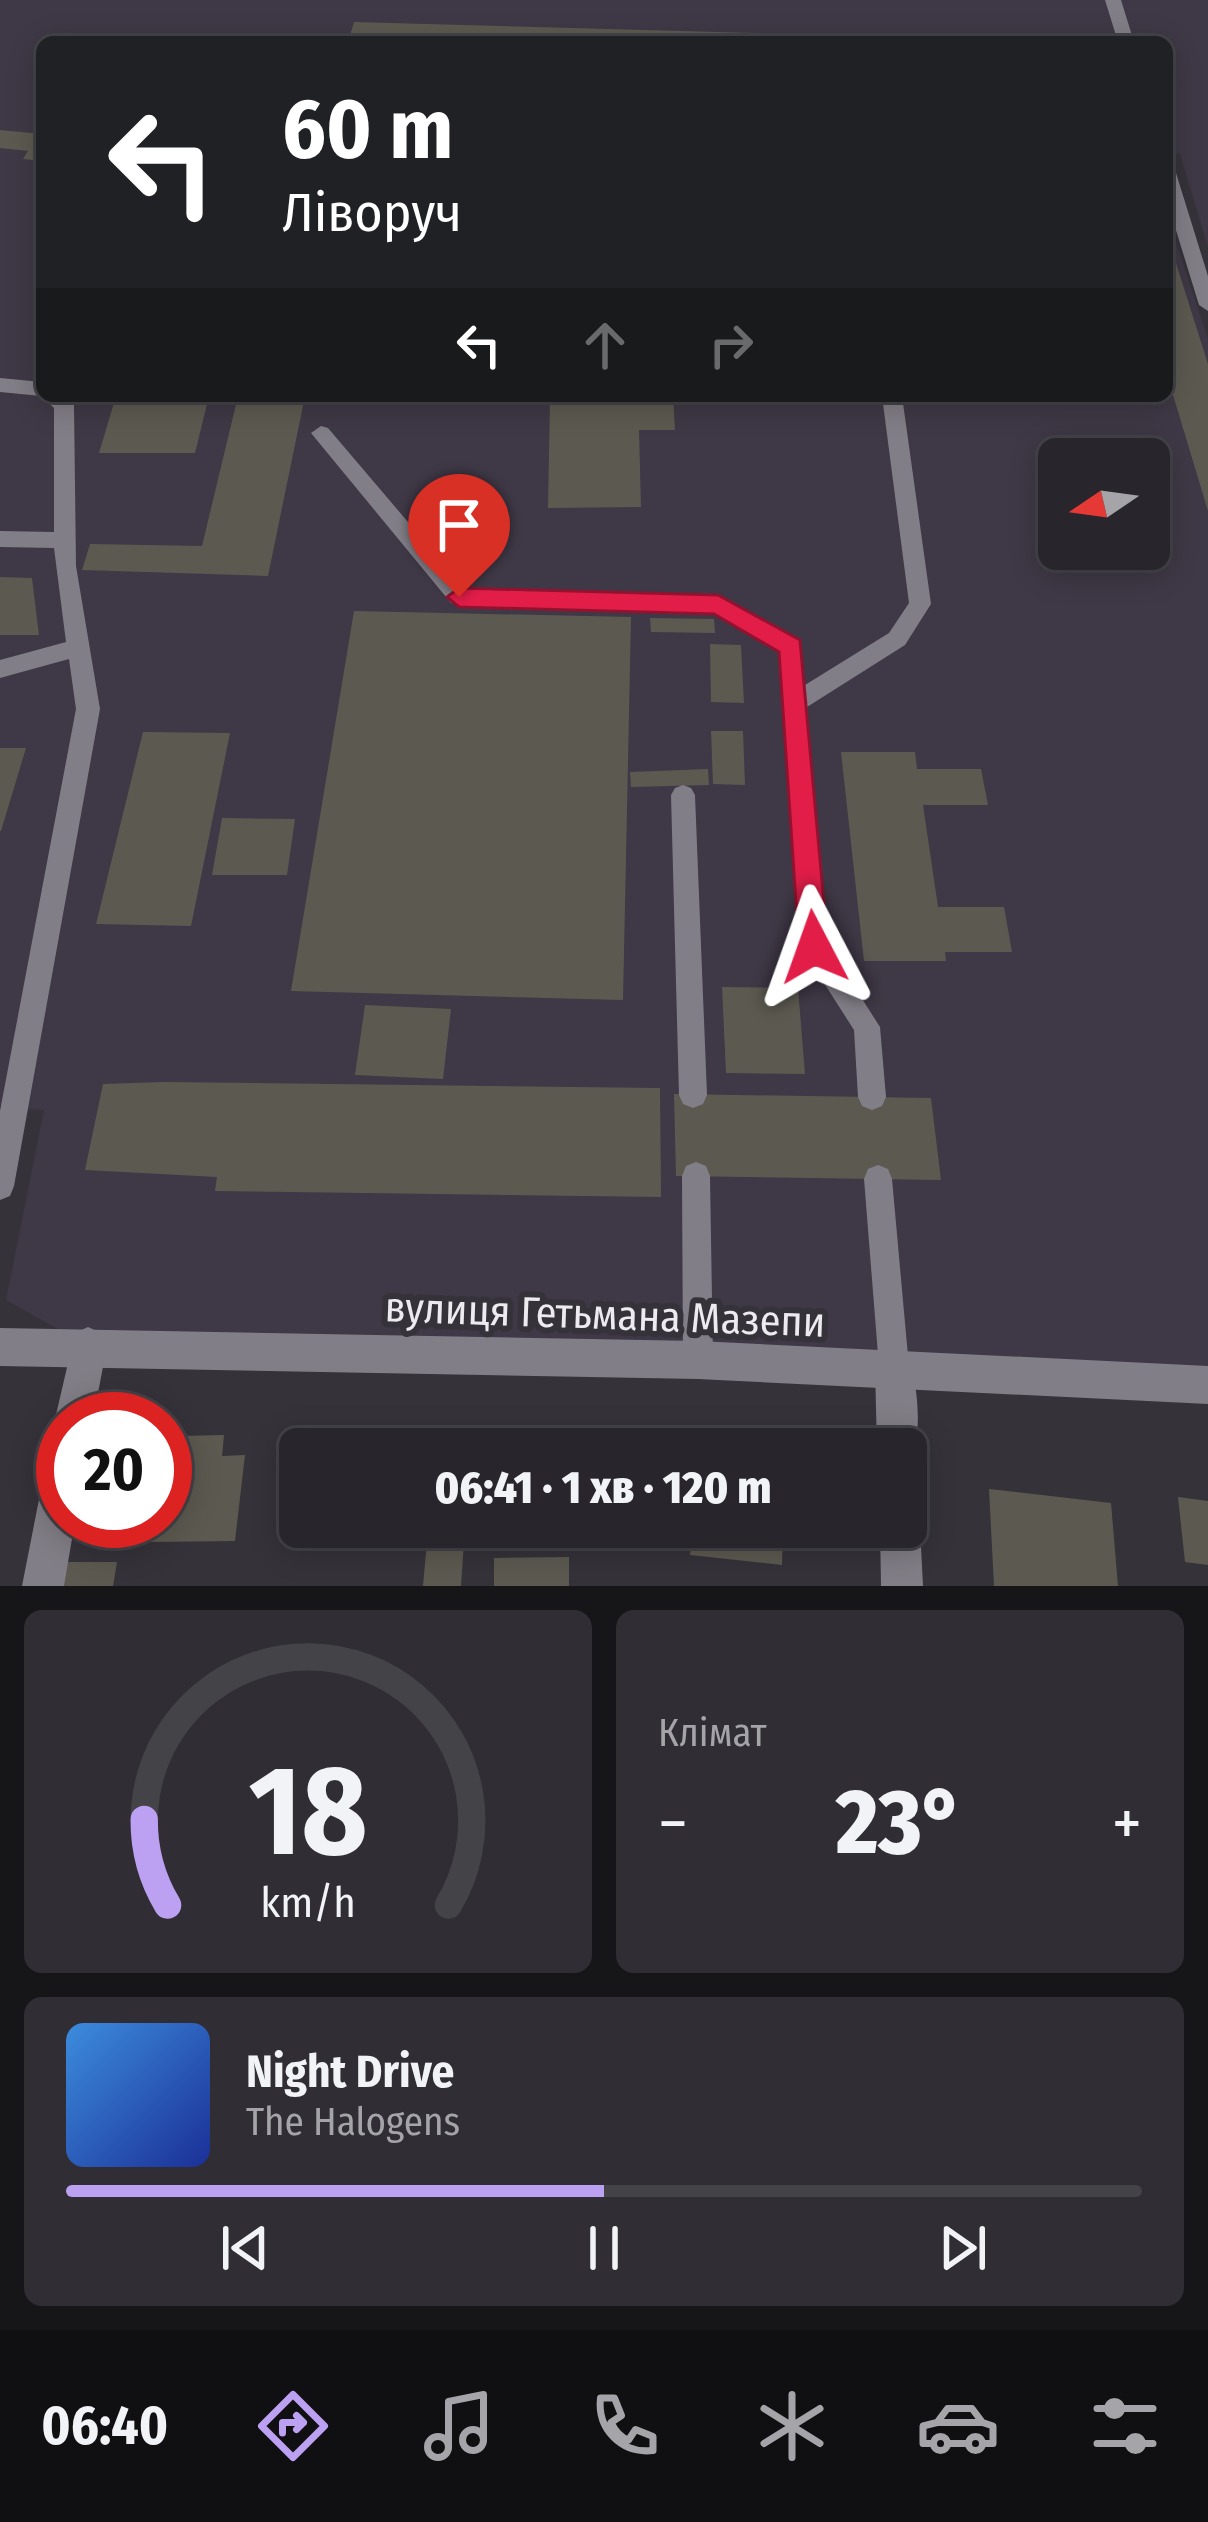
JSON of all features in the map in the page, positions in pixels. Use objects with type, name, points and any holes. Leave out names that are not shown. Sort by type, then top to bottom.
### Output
[{"type":"street","points":[[79,1392],[88,1346]]},
{"type":"street","name":"вулиця Гетьмана Мазепи","points":[[0,1347],[698,1360],[1208,1385]]},
{"type":"street","points":[[895,1367],[896,1428]]},
{"type":"street","points":[[43,1586],[50,1548]]},
{"type":"street","points":[[901,1548],[902,1586]]},
{"type":"lane","points":[[1113,0],[1124,36]]},
{"type":"lane","points":[[1173,192],[1208,305]]},
{"type":"lane","points":[[0,385],[36,388]]},
{"type":"lane","points":[[0,1186],[88,709],[65,540],[61,402]]},
{"type":"lane","points":[[795,704],[897,639],[920,604],[893,402]]},
{"type":"lane","points":[[321,433],[459,597],[718,605],[791,647],[814,947],[867,1027],[872,1097]]},
{"type":"lane","points":[[0,539],[65,540]]},
{"type":"lane","points":[[0,669],[79,648]]},
{"type":"lane","points":[[683,795],[693,1095]]},
{"type":"lane","points":[[696,1176],[698,1360]]},
{"type":"lane","points":[[878,1179],[895,1367]]},
{"type":"shaded area","points":[[0,0],[1208,0],[1208,247],[1180,154],[1173,153],[1173,36],[36,36],[36,402],[1173,402],[1173,233],[1208,339],[1208,1385],[88,1346],[6,1300],[44,1110],[0,1108]]},
{"type":"building","points":[[354,22],[824,36],[350,36]]},
{"type":"building","points":[[0,130],[36,133],[36,160],[23,159],[28,151],[0,148]]},
{"type":"building","points":[[1173,254],[1208,364],[1208,511],[1173,395]]},
{"type":"building","points":[[114,402],[208,402],[195,453],[99,453]]},
{"type":"building","points":[[237,402],[304,402],[268,576],[82,570],[90,544],[202,546]]},
{"type":"building","points":[[550,402],[673,402],[675,430],[639,430],[641,507],[548,508]]},
{"type":"building","points":[[0,577],[32,578],[39,635],[0,635]]},
{"type":"building","points":[[354,611],[631,617],[623,1000],[291,991]]},
{"type":"building","points":[[650,618],[714,619],[715,633],[651,632]]},
{"type":"building","points":[[710,644],[741,645],[744,703],[711,702]]},
{"type":"building","points":[[711,731],[743,731],[745,785],[713,784]]},
{"type":"building","points":[[143,732],[230,733],[191,926],[96,924]]},
{"type":"building","points":[[0,748],[26,748],[1,831],[0,831]]},
{"type":"building","points":[[841,752],[915,752],[917,769],[981,769],[988,805],[923,805],[938,907],[1004,907],[1012,952],[945,952],[946,961],[864,961]]},
{"type":"building","points":[[708,769],[709,785],[631,787],[630,772]]},
{"type":"building","points":[[222,818],[295,819],[287,875],[212,875]]},
{"type":"building","points":[[722,987],[798,988],[805,1074],[726,1073]]},
{"type":"building","points":[[365,1005],[451,1009],[443,1079],[355,1075]]},
{"type":"building","points":[[103,1084],[660,1088],[661,1197],[215,1191],[217,1177],[85,1170]]},
{"type":"building","points":[[674,1094],[931,1098],[941,1180],[676,1176]]},
{"type":"building","points":[[224,1435],[222,1456],[245,1455],[235,1541],[192,1542],[192,1436]]},
{"type":"building","points":[[989,1489],[1111,1503],[1118,1586],[994,1586]]},
{"type":"building","points":[[1178,1497],[1208,1501],[1208,1565],[1185,1562]]},
{"type":"building","points":[[426,1548],[464,1548],[461,1586],[423,1586]]},
{"type":"building","points":[[690,1548],[782,1548],[782,1565],[690,1555]]},
{"type":"building","points":[[569,1557],[569,1586],[494,1586],[494,1558]]},
{"type":"building","points":[[63,1562],[117,1562],[113,1586],[59,1586]]},
{"type":"route","points":[[459,597],[718,605],[791,647],[814,947]]}]
